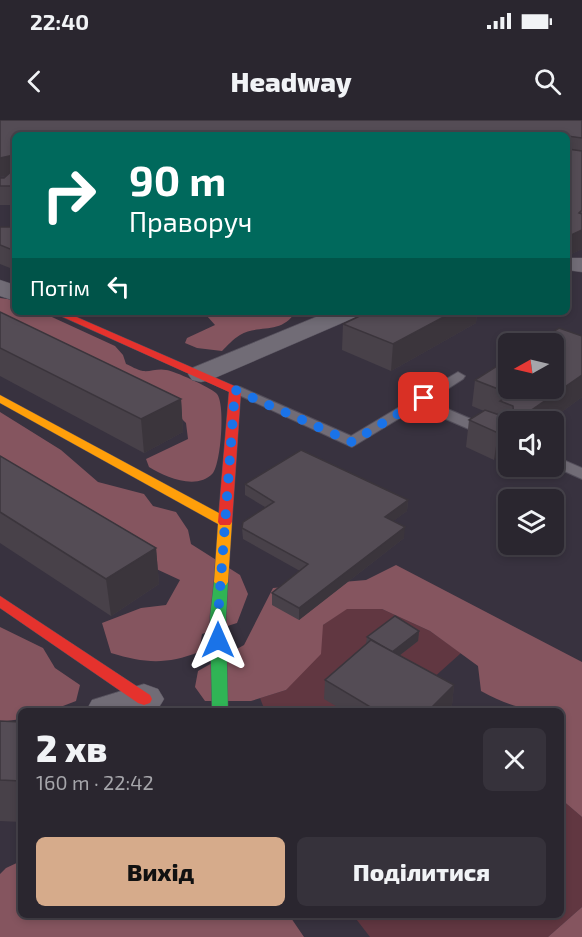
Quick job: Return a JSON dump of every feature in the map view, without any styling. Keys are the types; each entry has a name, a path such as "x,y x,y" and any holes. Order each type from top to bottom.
{"street":[{"path":"64,315 235,390 218,617 220,708"},
{"path":"201,374 341,315"},
{"path":"0,398 225,522"},
{"path":"0,601 144,699"},
{"path":"116,708 144,699"}],"lane":[{"path":"235,390 352,442 458,376"},
{"path":"417,401 498,437"},
{"path":"564,466 582,474"}],"shaded area":[{"path":"0,298 12,300 12,315 48,315 115,346 123,355 126,364 136,369 170,371 216,393 222,419 218,457 213,473 206,478 190,482 172,478 149,467 146,459 188,439 186,423 176,413 0,332"},
{"path":"204,315 293,315 283,324 240,335 222,351 197,348 185,343 187,338 215,325"},
{"path":"0,412 61,450 98,482 144,494 153,506 176,512 188,530 191,544 240,575 248,594 237,623 202,634 199,652 176,659 145,661 111,653 102,623 141,608 166,605 180,580 137,560 0,476"},
{"path":"396,565 582,662 582,817 564,802 564,708 519,707 481,691 478,666 430,631 382,609 347,609 323,625 321,654 286,690 251,701 205,701 195,687 198,671 244,645 273,588 366,580"},
{"path":"347,608 382,609 430,631 461,653 422,688 354,708 264,708 260,698 286,690 323,625"},
{"path":"0,627 43,648 55,668 80,685 76,701 58,708 18,708 18,719 0,722"},
{"path":"564,802 582,817 582,907 548,937 370,937 355,918 564,918"},
{"path":"18,862 18,918 291,918 304,937 0,937 0,874"},
{"path":"582,907 582,937 548,937"}],"building":[{"path":"0,120 582,120 582,138 570,136 570,132 12,132 12,155 0,158"},
{"path":"570,149 582,151 582,210 579,213 582,214 582,230 570,236"},
{"path":"12,171 12,186 0,186 0,178 4,178"},
{"path":"0,227 12,227 12,250 0,245"},
{"path":"0,312 181,399 141,419 0,348"},
{"path":"362,315 447,315 393,344 343,324"},
{"path":"559,328 582,336 582,375 564,387 564,333 551,333"},
{"path":"498,365 498,389 475,380"},
{"path":"503,399 547,399 530,411 513,411 513,406 500,401"},
{"path":"485,410 498,414 498,433 469,420"},
{"path":"301,450 408,500 385,517 405,527 299,608 272,593 308,564 242,528 243,522 274,502 245,484"},
{"path":"0,456 156,548 106,579 0,512"},
{"path":"395,616 419,631 392,652 367,637"},
{"path":"371,640 454,685 431,708 372,708 325,680"},
{"path":"0,721 18,722 18,781 0,780"}],"traffic: fast":[{"path":"220,708 218,617 221,582"}],"traffic: slow":[{"path":"0,398 225,522 221,582"}],"traffic: jam":[{"path":"64,315 235,390 225,522"},
{"path":"0,601 144,699"}],"route":[{"path":"218,640 235,390 352,442 424,398"}]}
